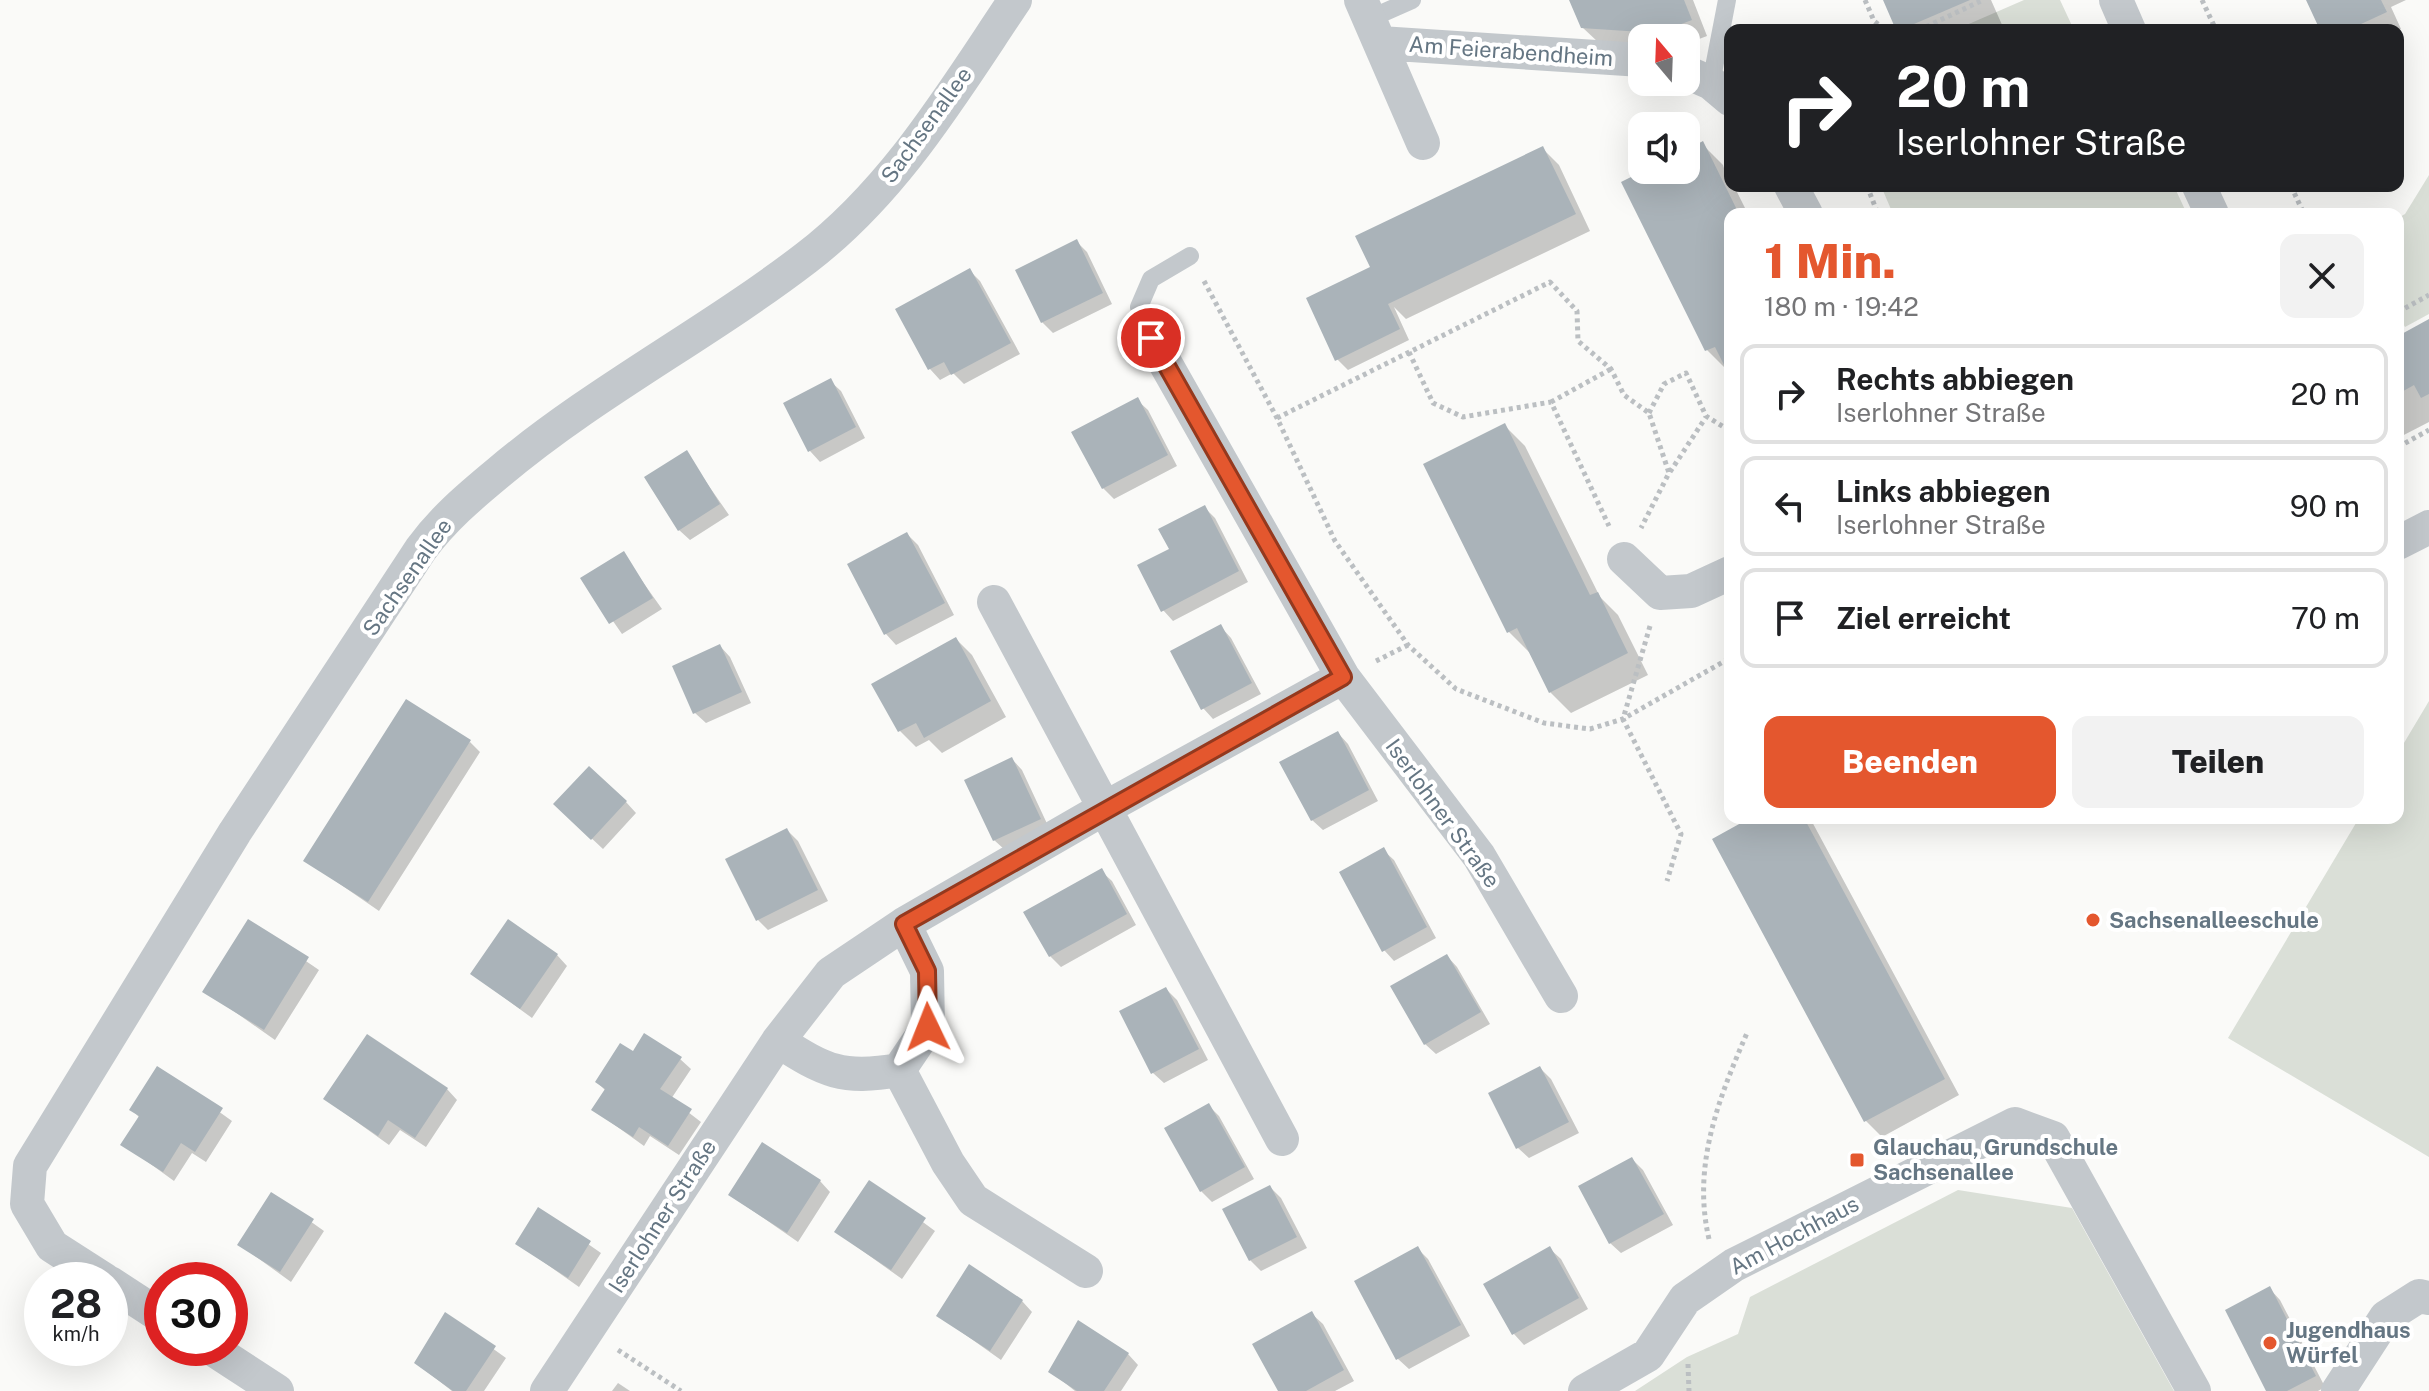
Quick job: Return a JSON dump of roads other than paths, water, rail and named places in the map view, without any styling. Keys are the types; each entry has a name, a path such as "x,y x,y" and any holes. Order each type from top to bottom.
{"street":[{"name":"Sachsenallee","path":"77,1262 52,1246 27,1204 30,1166 235,832 443,519 540,437 807,257 870,200 910,156 1015,0"},
{"path":"2116,0 2126,24"},
{"name":"Am Feierabendheim","path":"1370,21 1628,58"},
{"name":"Am Feierabendheim","path":"1370,21 1423,143"},
{"name":"Iserlohner Straße","path":"1151,338 1343,677 1479,856 1561,996"},
{"path":"2404,540 2429,527"},
{"path":"1624,559 1660,593 1691,591 1724,576"},
{"path":"994,602 1282,1139"},
{"name":"Iserlohner Straße","path":"547,1391 778,1041 831,973 904,924 1105,808 1343,677"},
{"path":"778,1041 816,1065 861,1076 899,1070 928,1027 927,971 904,924"},
{"path":"899,1070 948,1163 973,1200 1086,1271"},
{"name":"Am Hochhaus","path":"1585,1391 1648,1355 1685,1299 1734,1265 2015,1124 2053,1138 2194,1391"},
{"path":"2338,1391 2386,1317 2419,1296 2429,1298"},
{"path":"239,1366 277,1391"}],"lane":[{"path":"1370,21 1412,0"},
{"path":"1709,85 1727,0"},
{"path":"1151,338 1139,307 1151,279 1190,256"}],"place":[{"name":"Sachsenalleeschule","path":"2093,920"},
{"name":"Glauchau, Grundschule Sachsenallee","path":"1857,1160"},
{"name":"Jugendhaus Würfel","path":"2270,1343"}]}
